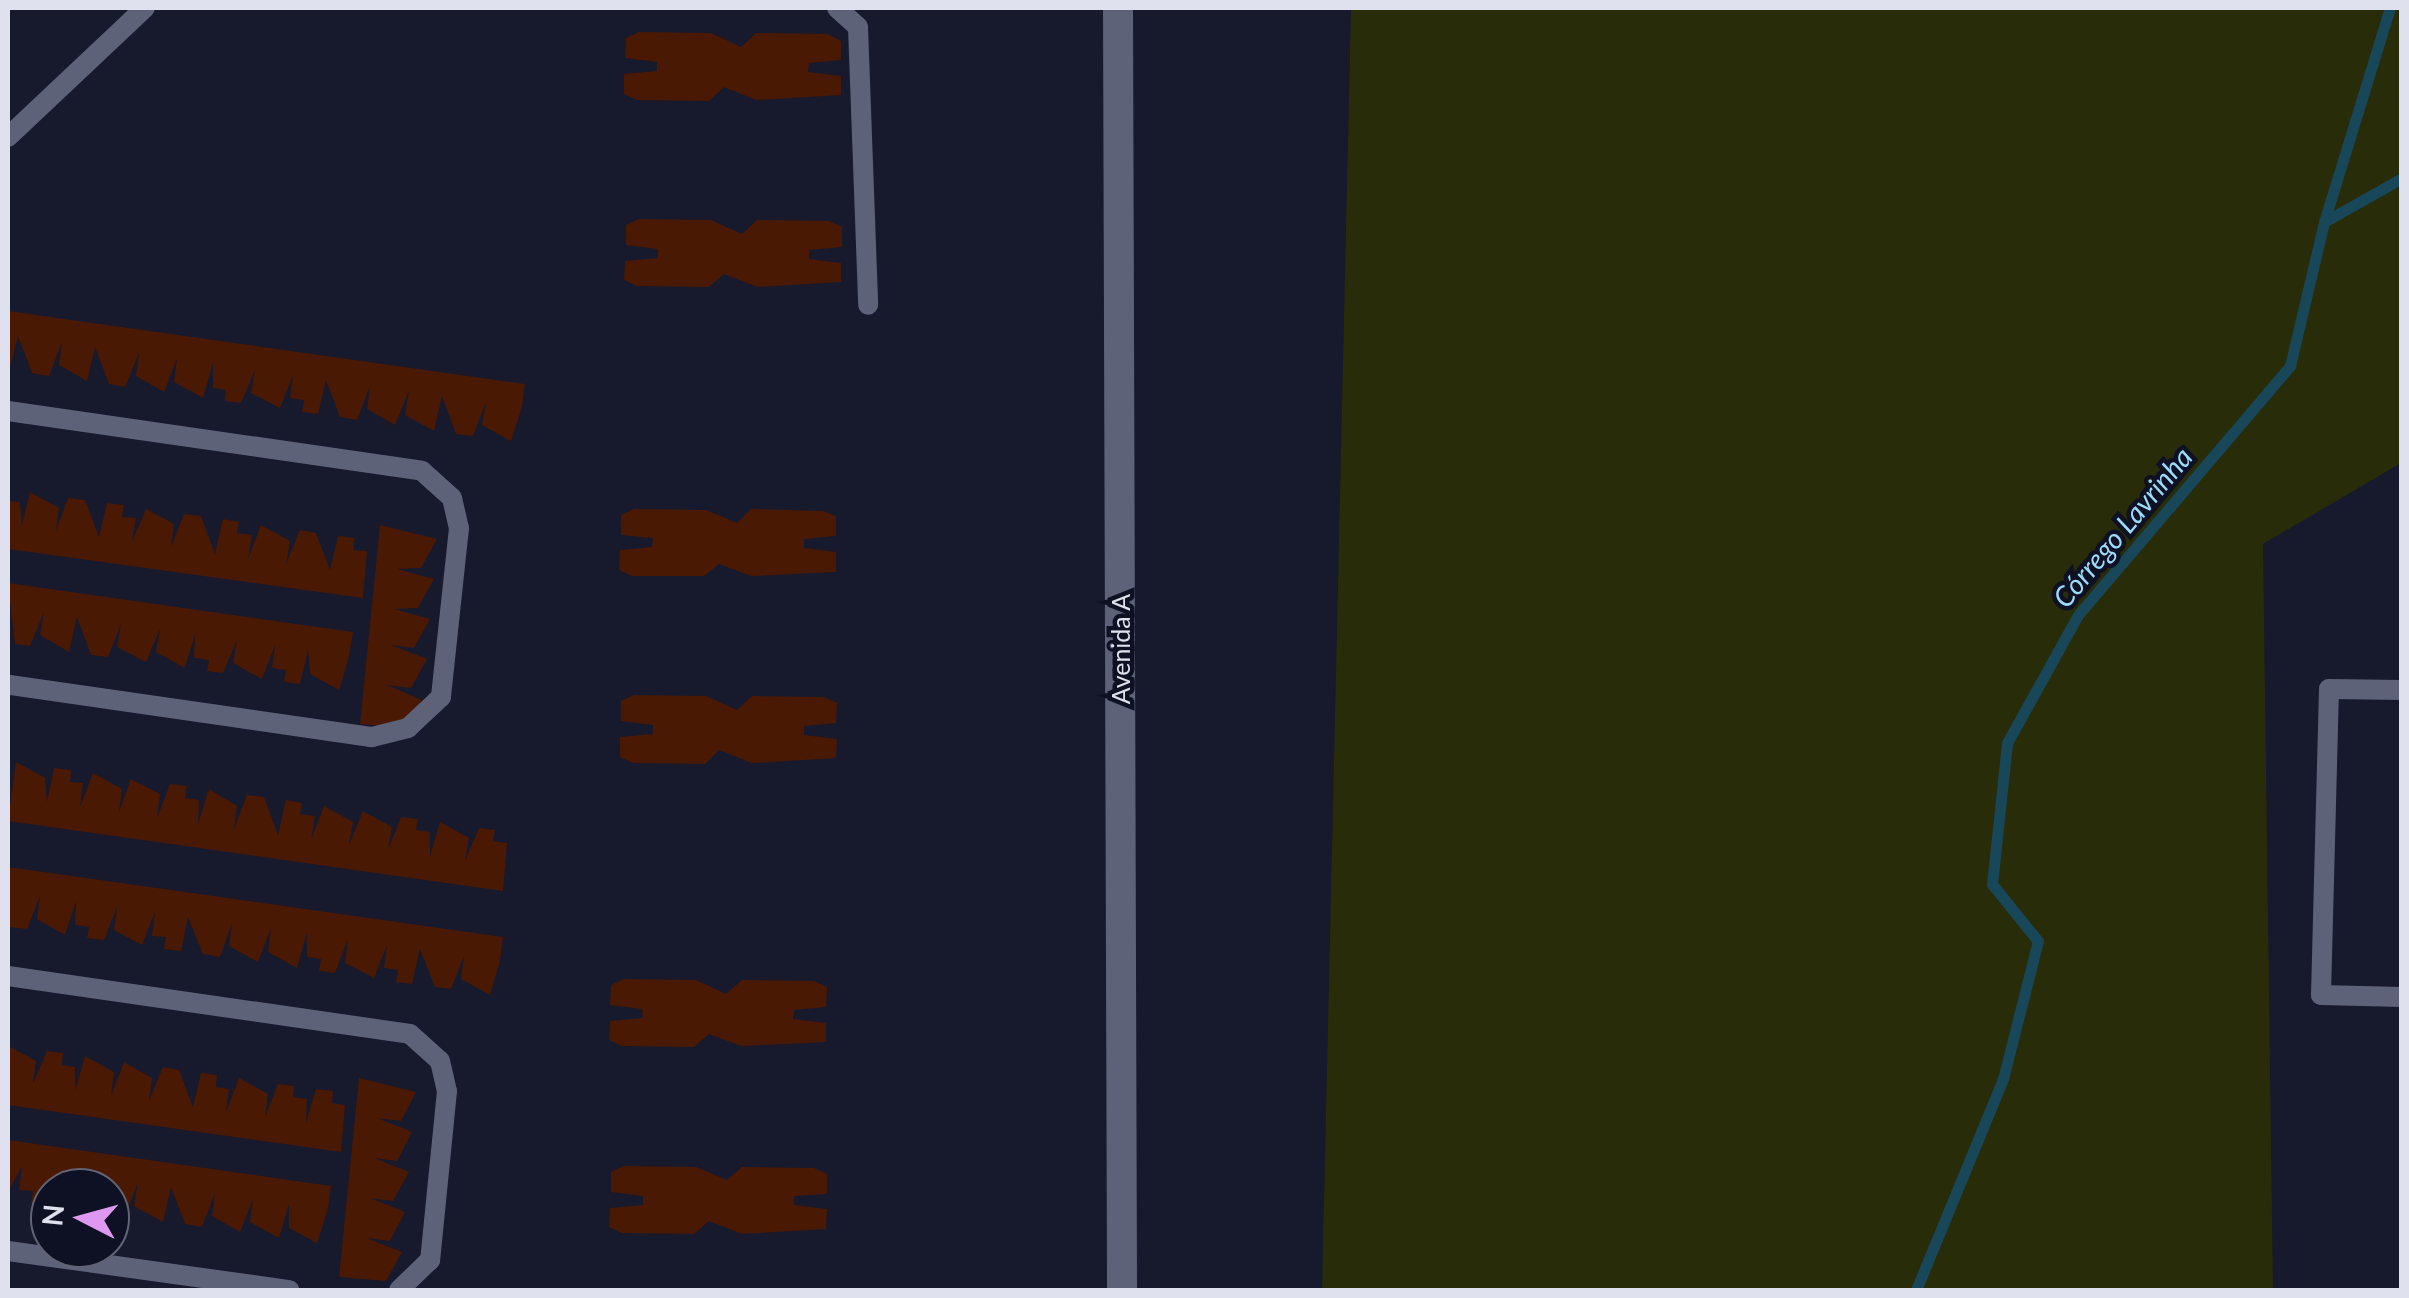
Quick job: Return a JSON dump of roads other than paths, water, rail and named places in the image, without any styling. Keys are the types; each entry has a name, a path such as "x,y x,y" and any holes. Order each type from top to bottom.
{"street":[{"name":"Avenida A","path":"1118,8 1122,1290"}],"lane":[{"path":"8,137 144,8"},
{"path":"837,8 858,27 868,305"},
{"path":"8,411 422,471 452,498 458,528 442,697 408,728 371,737 8,686"},
{"path":"2402,690 2329,690 2321,995 2402,997"},
{"path":"8,976 410,1034 440,1061 447,1091 430,1260 399,1290"},
{"path":"8,1250 288,1290"}],"waterway":[{"path":"2324,222 2390,8"},
{"name":"Córrego Lavrinha","path":"1916,1290 2003,1079 2038,941 1992,884 2007,743 2078,615 2290,366 2324,222 2402,178"}]}
